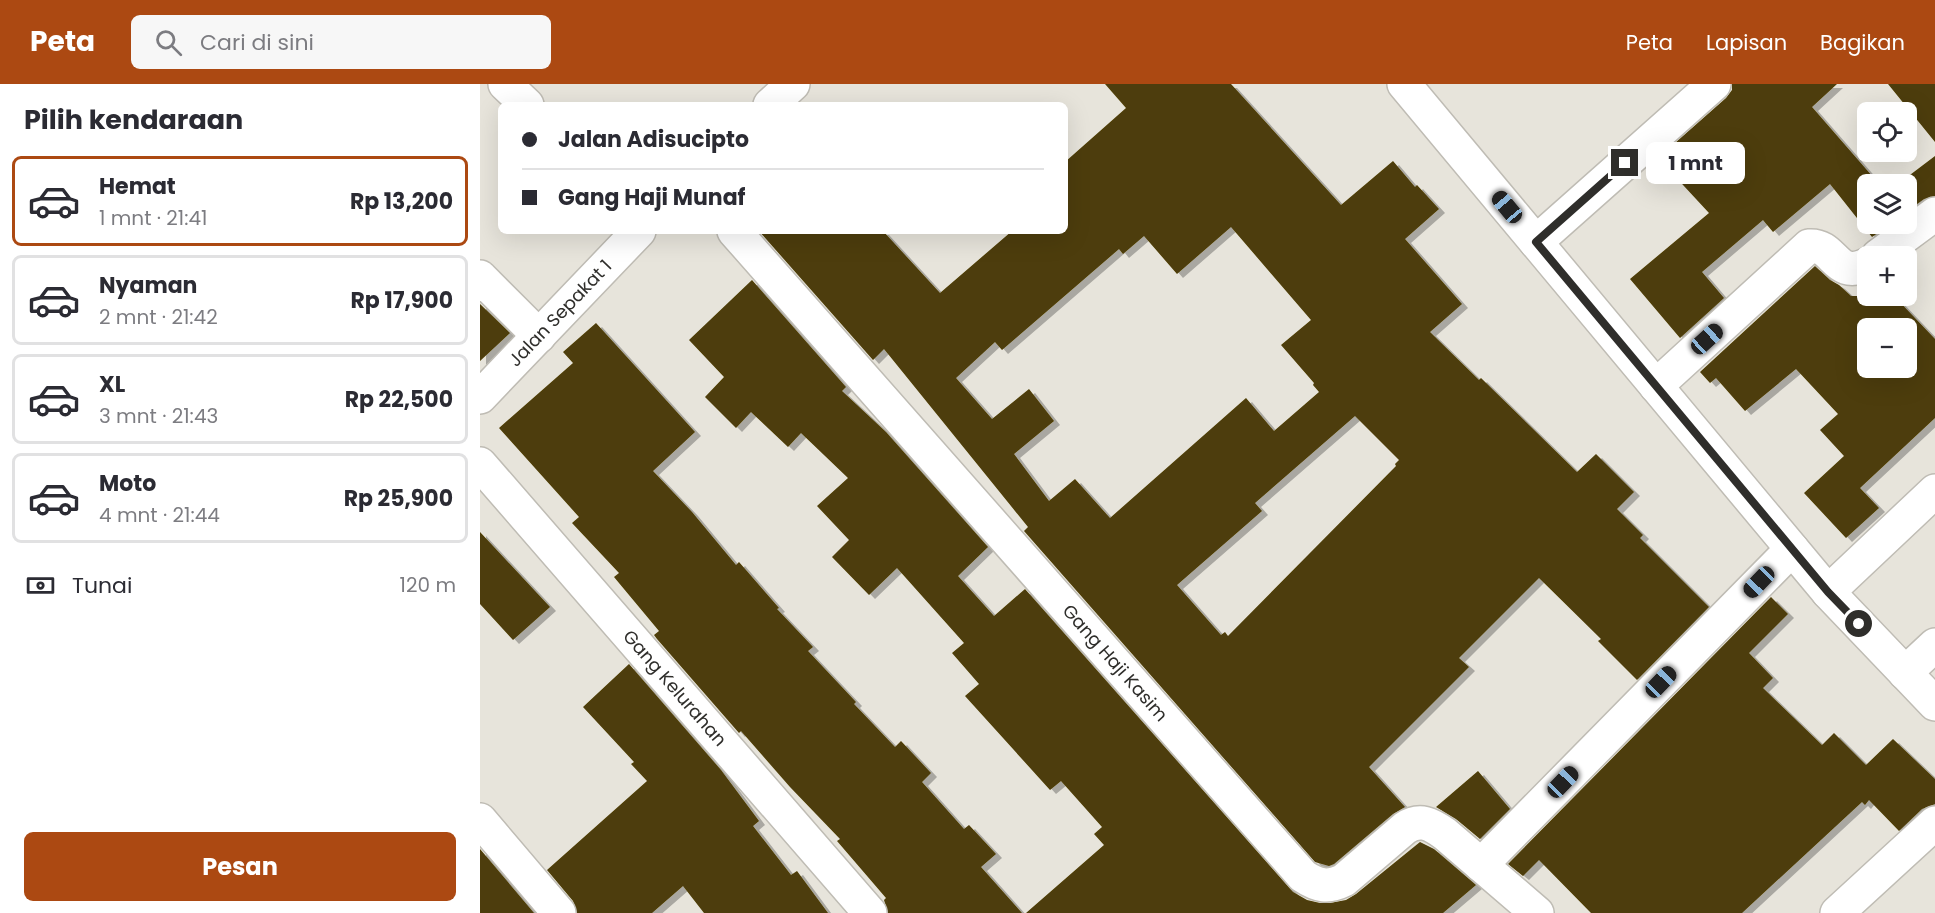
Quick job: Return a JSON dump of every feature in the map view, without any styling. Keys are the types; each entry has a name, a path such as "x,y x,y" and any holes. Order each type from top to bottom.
{"street":[{"path":"505,84 525,102"},
{"path":"1404,84 1828,592 1935,704"},
{"path":"1536,242 1714,84"},
{"path":"1892,246 1935,214"},
{"name":"Jalan Sepakat 1","path":"480,396 636,234"},
{"name":"Gang Haji Kasim","path":"737,234 1303,876 1314,884 1325,886 1344,880 1413,822 1422,822 1433,825 1537,913"},
{"path":"1656,386 1809,246 1819,247 1843,267 1857,269"},
{"path":"480,276 538,336"},
{"name":"Gang Kelurahan","path":"480,464 870,913"},
{"path":"1828,592 1935,491"},
{"path":"1481,865 1792,549"},
{"path":"1905,673 1935,645"},
{"path":"480,820 559,913"},
{"path":"1837,913 1935,823"}],"building":[{"path":"1105,84 1231,84 1341,205 1393,161 1415,187 1417,185 1439,209 1405,239 1462,304 1430,332 1479,380 1481,378 1577,472 1596,454 1634,492 1617,509 1643,535 1640,538 1709,607 1637,680 1598,641 1601,639 1539,578 1459,658 1469,667 1369,767 1405,807 1393,814 1334,864 1329,866 1315,862 1024,531 1028,527 884,349 873,360 762,234 886,234 940,293 1009,234 1068,234 1068,159 1126,108","holes":["1231,227 1311,320 1281,345 1319,392 1274,431 1246,398 1110,518 1075,479 1049,501 1014,454 1054,421 1029,389 992,419 956,378 995,342 1002,350 1119,249 1123,254 1144,236 1177,274","1355,416 1399,460 1396,466 1228,636 1225,632 1221,635 1177,585 1262,511 1255,503"]},
{"path":"1732,84 1837,84 1812,107 1857,159 1857,162 1860,162 1870,174 1857,174 1857,218 1830,184 1773,232 1763,220 1702,272 1724,298 1680,338 1630,279 1709,213 1658,158 1726,98 1732,90"},
{"path":"1888,84 1935,84 1935,142 1917,120 1917,102 1903,102"},
{"path":"1935,156 1935,196 1917,204 1917,174 1911,174"},
{"path":"1815,266 1851,296 1857,296 1857,306 1904,306 1915,318 1857,318 1857,378 1917,378 1917,320 1935,339 1935,418 1860,488 1879,508 1846,538 1804,493 1844,456 1820,430 1838,414 1796,369 1745,411 1716,378 1710,383 1700,372"},
{"path":"752,280 846,387 842,391 886,432 988,547 958,576 994,616 1025,589 1293,892 1307,900 1320,903 1346,900 1420,842 1434,849 1476,885 1443,913 1026,913 1104,845 1094,834 1102,827 1061,781 1050,790 965,696 979,684 952,653 964,643 897,568 869,595 832,557 849,540 817,506 848,478 801,433 788,447 751,412 736,428 705,397 724,377 689,340"},
{"path":"480,304 510,333 480,361"},
{"path":"596,323 695,432 653,471 692,512 736,565 739,562 779,608 777,609 813,647 808,651 856,702 854,704 895,747 901,741 931,773 922,782 964,829 969,825 996,854 981,867 1022,913 888,913 884,900 886,898 837,841 840,839 741,731 739,733 657,639 654,635 659,631 614,577 619,573 572,523 579,517 499,428 573,363 563,352"},
{"path":"480,532 550,607 513,640 480,604"},
{"path":"1771,597 1788,614 1749,653 1773,678 1763,688 1822,745 1834,733 1866,765 1893,739 1935,779 1935,804 1922,809 1899,831 1869,800 1865,805 1862,802 1742,913 1591,913 1539,860 1523,876 1508,864"},
{"path":"629,664 721,770 759,821 753,826 791,875 797,871 828,913 704,913 683,886 652,913 577,913 573,901 547,870 647,781 631,764 634,762 583,707"},
{"path":"1478,771 1510,809 1480,839 1456,819 1436,807"},
{"path":"480,849 534,913 480,913"}],"route":[{"path":"1625,163 1536,242 1828,592 1859,624"}]}
